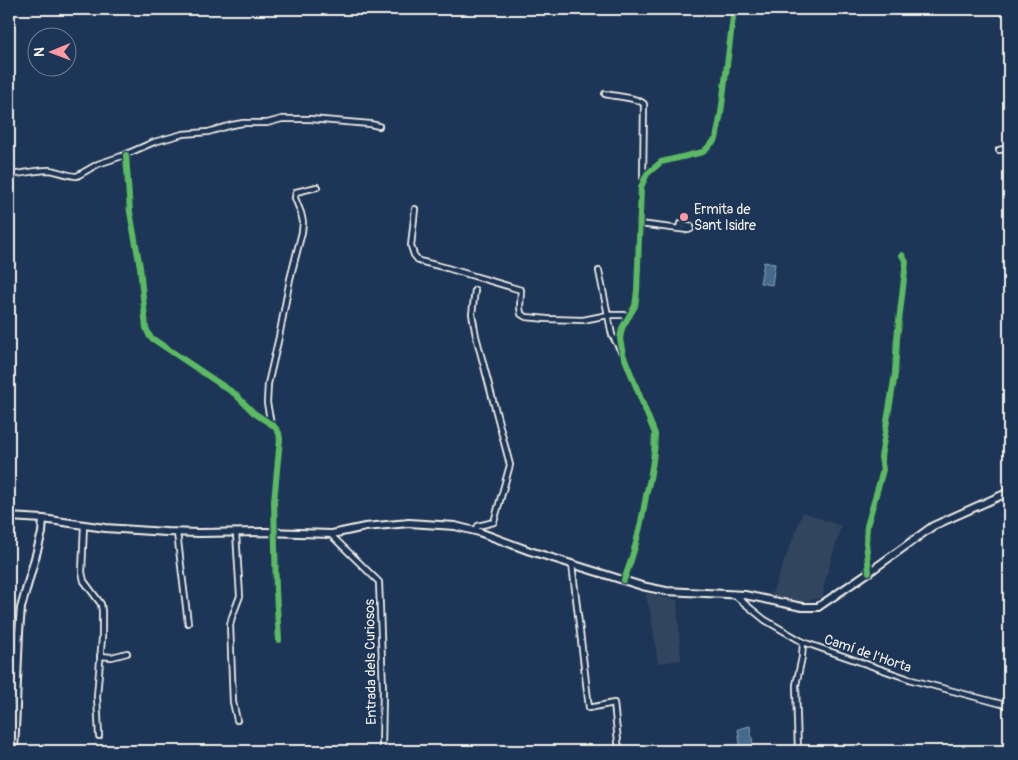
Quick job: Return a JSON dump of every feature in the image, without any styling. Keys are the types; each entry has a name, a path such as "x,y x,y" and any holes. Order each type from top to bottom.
{"main road":[{"path":"9,517 43,519 105,528 177,533 275,532 330,534 409,523 454,526 475,531 530,551 624,580 666,591 745,595 802,607 818,606 870,572 933,526 1009,492"},
{"path":"14,751 21,608 42,533 43,519"}],"street":[{"path":"623,354 620,339 622,328 635,306 637,291 641,187 647,174 661,162 703,152 716,139 734,9"},
{"path":"606,94 640,100 644,104 643,182"},
{"path":"9,175 40,170 58,171 77,176 98,164 126,155 154,142 183,134 208,132 232,125 267,123 282,119 310,119 379,126"},
{"path":"999,150 1009,148"},
{"path":"126,155 130,212 140,266 146,328 150,337 235,394 254,413 274,426 279,433 274,501 279,640"},
{"path":"271,424 267,403 268,384 280,338 290,279 302,232 303,222 295,198 296,192 317,187"},
{"path":"415,209 411,246 414,255 419,261 521,290 521,314 526,317 583,320 608,315 630,315"},
{"path":"639,224 680,229"},
{"path":"870,572 866,542 867,526 882,470 881,457 895,374 897,338 906,262 902,255"},
{"path":"599,271 612,335 623,354 655,434 650,481 633,557 624,580"},
{"path":"475,290 472,314 476,336 510,465 494,522 478,526 475,531"},
{"path":"84,525 82,572 84,581 101,604 102,611 102,638 97,696 99,736"},
{"path":"177,533 188,623"},
{"path":"236,533 240,596 230,625 233,702 236,720"},
{"name":"Entrada dels Curiosos","path":"330,534 379,582 383,689 382,751"},
{"path":"572,564 590,708 614,703 619,751"},
{"name":"Camí de l'Horta","path":"733,594 764,620 803,642 912,680 1009,706"},
{"path":"798,751 796,685 803,642"},
{"path":"100,656 112,657 127,653"}],"shaded area":[{"path":"764,262 775,264 772,285 760,283"},
{"path":"803,512 841,526 824,585 823,597 802,602 771,596"},
{"path":"645,593 677,600 681,660 658,663 651,615"},
{"path":"750,726 754,751 741,751 738,729"}],"cycle path":[{"path":"624,580 640,528 655,442 655,434 623,354 620,339 622,328 635,306 641,187 647,174 661,162 703,152 716,139 734,9"},
{"path":"126,155 130,212 140,267 146,328 150,337 235,394 254,413 274,426 279,433 274,501 279,640"},
{"path":"869,572 866,542 867,526 883,470 881,457 895,374 897,338 906,262 902,255"}],"place":[{"name":"Ermita de Sant Isidre","path":"684,217"}]}
